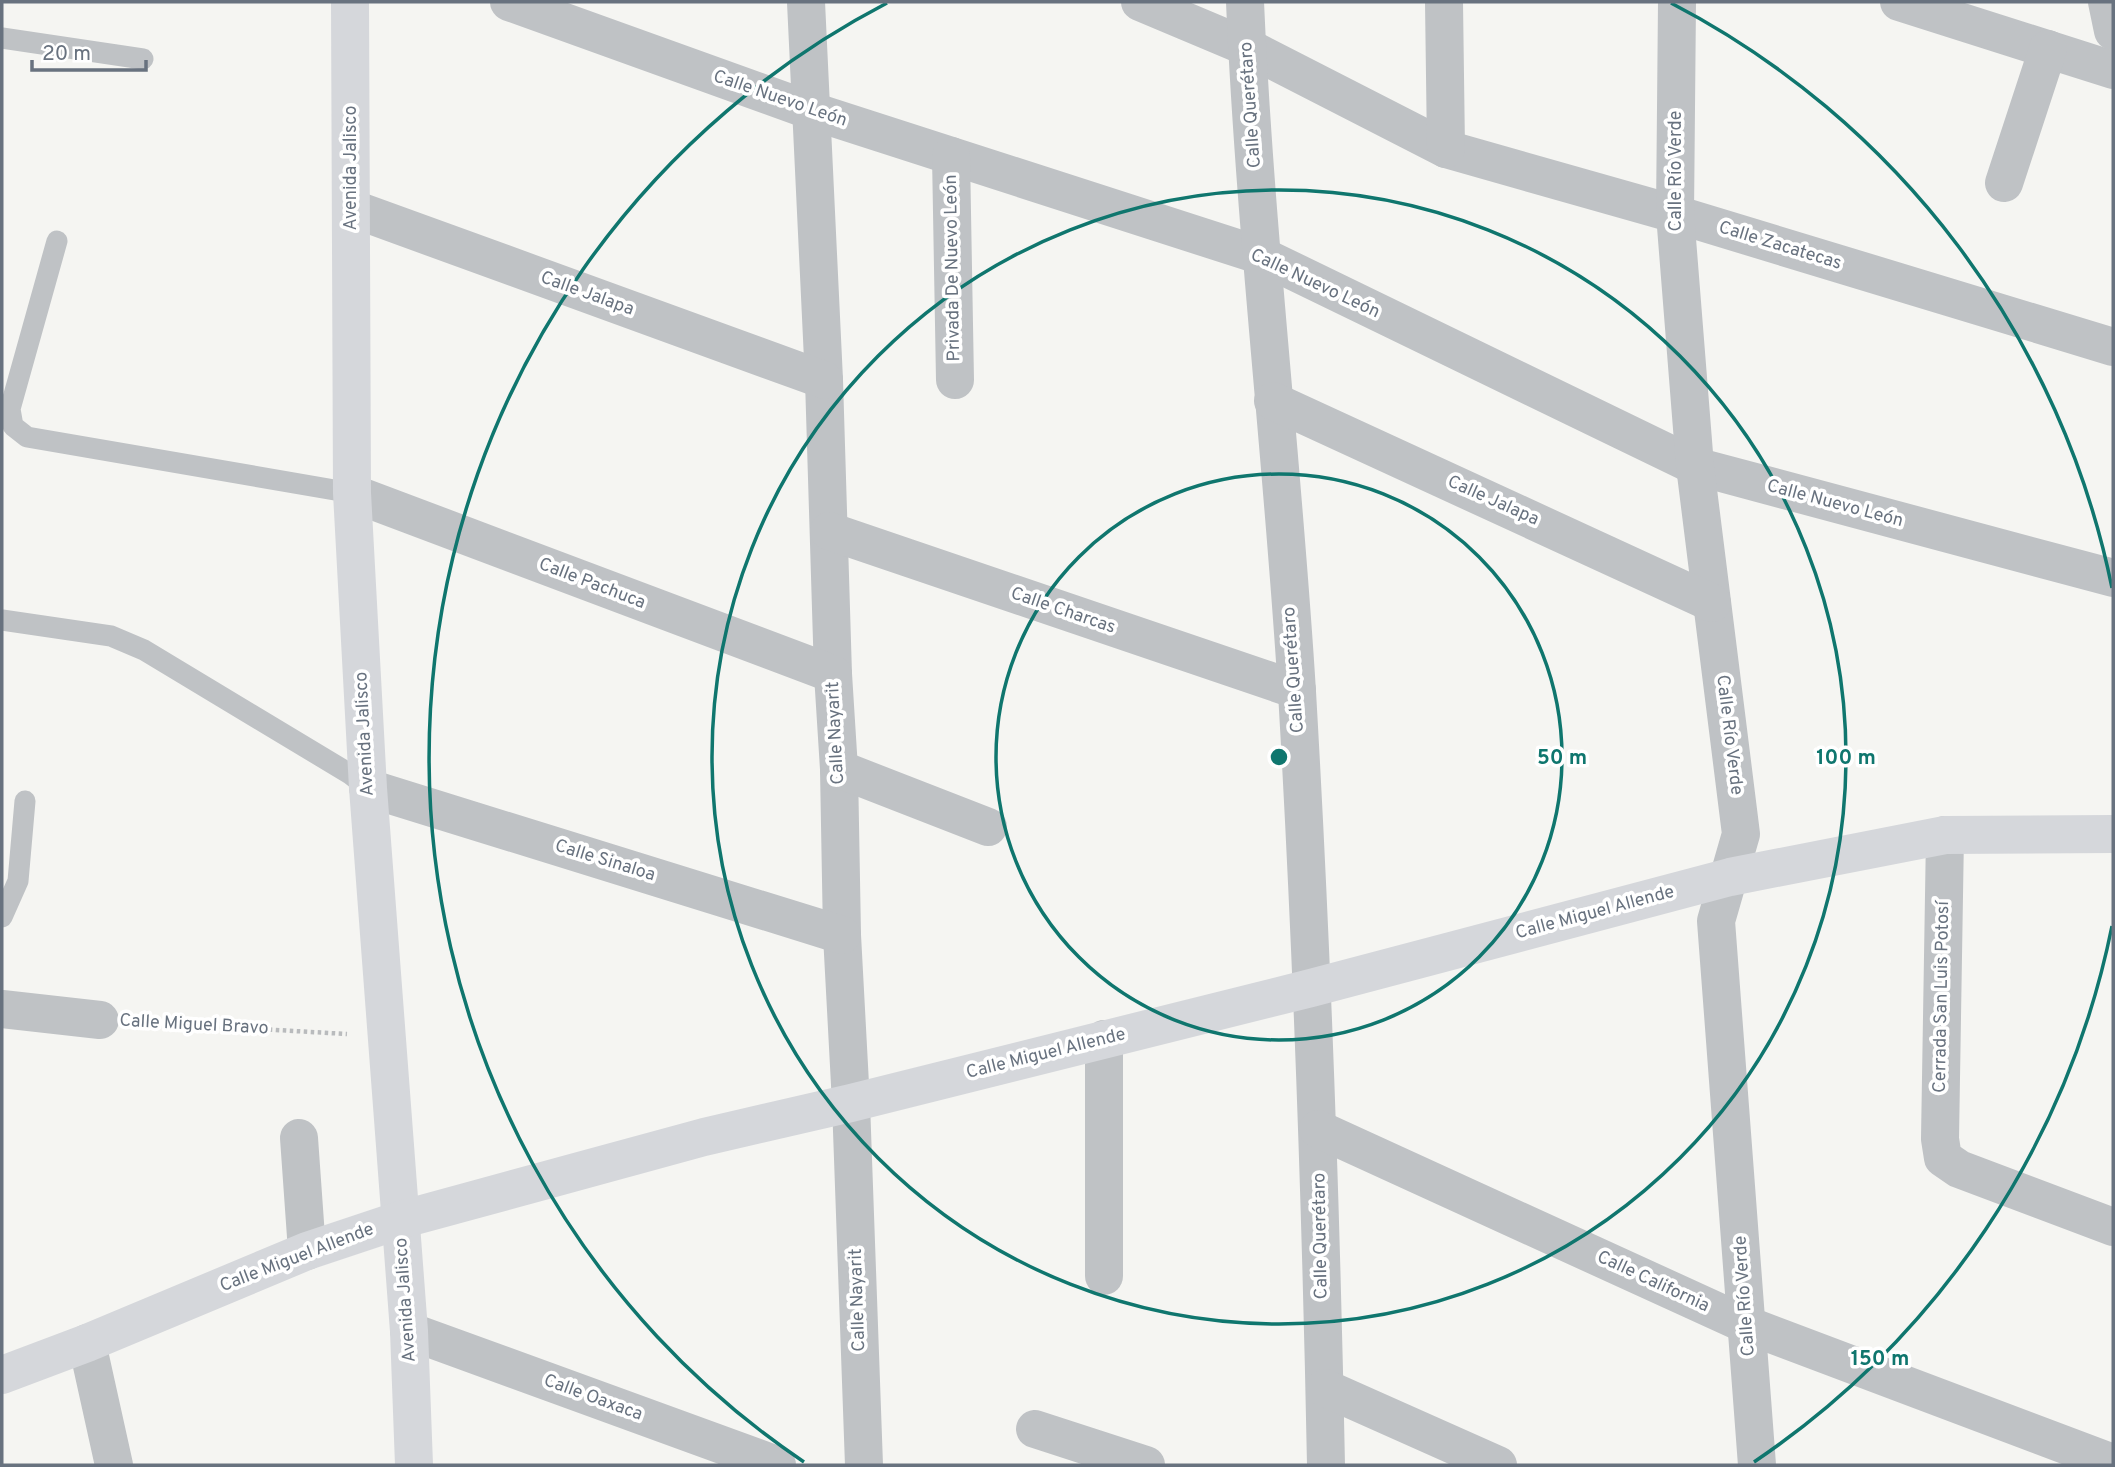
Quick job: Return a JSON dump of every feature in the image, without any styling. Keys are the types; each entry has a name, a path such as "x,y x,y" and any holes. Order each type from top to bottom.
{"street":[{"name":"Avenida Jalisco","path":"351,2 352,493 368,788 409,1331 414,1465"},
{"name":"Calle Nuevo León","path":"509,2 812,111 1262,256 1695,466 2113,578"},
{"name":"Calle Nayarit","path":"806,2 824,380 863,1465"},
{"name":"Calle Zacatecas","path":"1140,2 1247,47 1446,149 1675,214 2113,347"},
{"name":"Calle Querétaro","path":"1245,2 1262,256 1297,690 1318,1129 1326,1465"},
{"path":"1444,2 1446,149"},
{"name":"Calle Río Verde","path":"1677,2 1675,214 1695,466 1741,834 1716,921 1757,1465"},
{"path":"1899,2 2113,70"},
{"path":"2107,2 2113,31"},
{"path":"2004,183 2048,49"},
{"name":"Privada De Nuevo León","path":"951,156 955,380"},
{"name":"Calle Jalapa","path":"351,208 824,380"},
{"name":"Calle Jalapa","path":"1273,401 1712,603"},
{"name":"Calle Pachuca","path":"352,493 833,674"},
{"name":"Calle Charcas","path":"829,531 1297,690"},
{"path":"839,769 988,827"},
{"name":"Calle Sinaloa","path":"368,788 842,935"},
{"name":"Calle Miguel Allende","path":"2,1375 87,1343 307,1251 400,1220 704,1137 1311,988 1730,877 1945,835 2113,834"},
{"name":"Cerrada San Luis Potosí","path":"1945,835 1940,1139 1943,1158 1959,1169 2113,1227"},
{"name":"Calle Miguel Bravo","path":"2,1009 100,1020"},
{"path":"1104,1039 1104,1276"},
{"name":"Calle California","path":"1318,1129 1747,1325 2113,1462"},
{"path":"299,1138 307,1251"},
{"name":"Calle Oaxaca","path":"409,1331 777,1465"},
{"path":"87,1343 114,1465"},
{"path":"1325,1388 1498,1465"},
{"path":"1035,1429 1146,1465"}],"lane":[{"path":"2,38 143,59"},
{"path":"57,241 10,408 13,426 27,437 352,493"},
{"path":"2,620 111,636 144,650 350,774 368,788"},
{"path":"2,917 18,881 25,801"}],"path":[{"name":"Calle Miguel Bravo","path":"100,1020 387,1036"}]}
